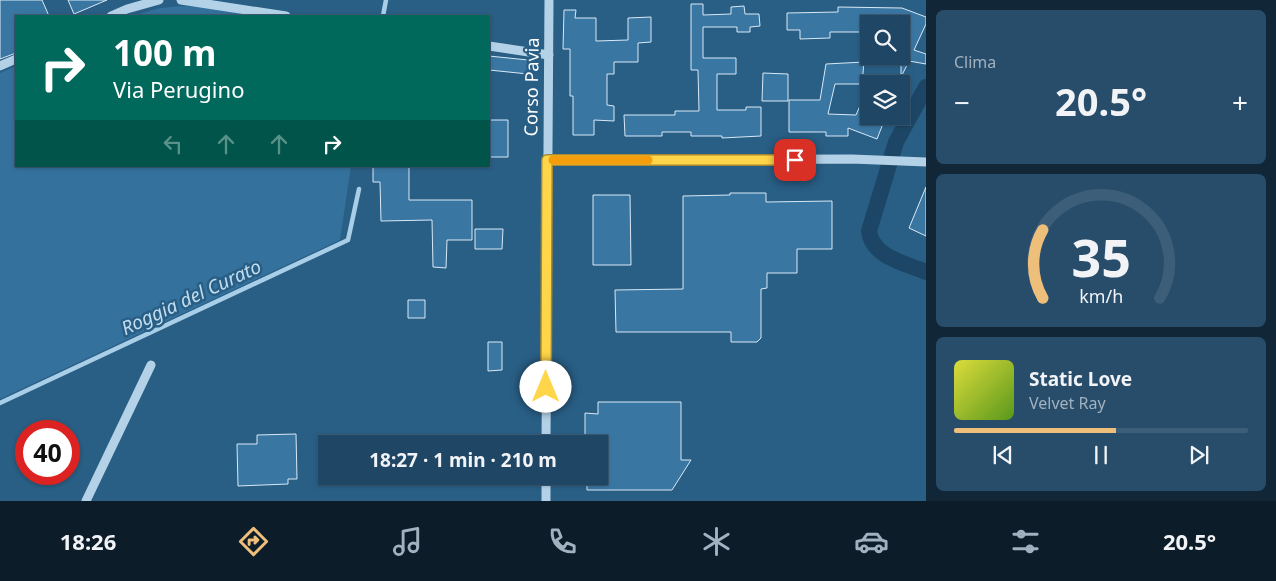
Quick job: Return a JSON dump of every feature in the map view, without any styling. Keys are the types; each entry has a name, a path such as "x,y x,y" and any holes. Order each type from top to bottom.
{"street":[{"path":"113,15 127,9 160,0"},
{"path":"181,0 279,15"},
{"name":"Corso Pavia","path":"546,435 549,0"},
{"path":"490,46 550,55"},
{"path":"0,66 15,59"},
{"path":"547,160 884,160 926,162"},
{"path":"86,501 151,365"},
{"path":"546,485 546,501"}],"shaded area":[{"path":"181,6 205,7 251,15 136,15 160,8"},
{"path":"15,66 15,167 351,167 340,240 0,399 0,73"}],"building":[{"path":"0,0 42,0 49,15 15,15 15,53 0,59"},
{"path":"68,0 107,0 74,14"},
{"path":"691,4 703,4 703,15 731,14 731,7 744,6 745,14 759,14 760,26 750,27 750,32 737,32 737,27 703,27 703,58 736,58 736,74 717,74 717,110 746,110 746,107 761,107 761,136 722,138 722,136 691,136 691,132 662,132 662,136 625,136 624,115 675,115 675,111 699,111 698,70 691,70"},
{"path":"838,7 902,8 926,17 926,24 914,50 926,54 926,64 910,61 910,15 860,15 860,32 830,32 830,38 800,39 800,30 787,30 787,13 838,12"},
{"path":"564,10 576,10 575,18 596,18 596,41 628,40 628,18 651,17 651,42 638,43 638,62 614,62 614,74 607,74 607,105 614,106 614,121 594,120 594,135 573,135 573,96 570,96 570,49 563,49"},
{"path":"490,56 528,60 528,74 490,70"},
{"path":"860,62 860,65 864,65 863,75 860,75 860,84 835,84 828,114 856,115 860,106 860,125 882,125 877,139 848,128 848,136 826,136 826,132 789,132 789,100 820,100 826,64"},
{"path":"901,65 907,65 902,75"},
{"path":"763,73 788,74 788,101 762,101"},
{"path":"490,120 508,120 508,157 490,157"},
{"path":"373,167 409,167 409,200 472,200 472,240 447,240 446,268 433,267 432,220 381,221 380,182 373,182"},
{"path":"926,187 926,236 909,228"},
{"path":"730,193 766,193 766,202 832,201 832,249 797,249 797,273 767,273 767,288 761,289 761,338 757,342 731,342 731,332 616,332 615,290 683,289 683,196 730,195"},
{"path":"593,195 630,195 631,265 593,265"},
{"path":"475,229 503,229 502,249 475,249"},
{"path":"408,300 425,300 425,318 408,318"},
{"path":"488,342 502,342 502,370 488,371"},
{"path":"598,402 681,402 681,460 691,460 672,490 587,490 587,485 608,485 608,435 585,435 585,413 598,414"},
{"path":"296,434 297,479 288,479 288,484 238,486 237,444 257,444 257,435"}],"waterway":[{"name":"Roggia del Curato","path":"383,15 386,0"},
{"path":"926,87 896,142 869,231 871,240 883,253 926,272"},
{"name":"Roggia del Curato","path":"0,403 348,240 359,189"}],"slow traffic":[{"path":"553,160 648,160"}],"route":[{"path":"546,387 547,160 795,160"}]}
